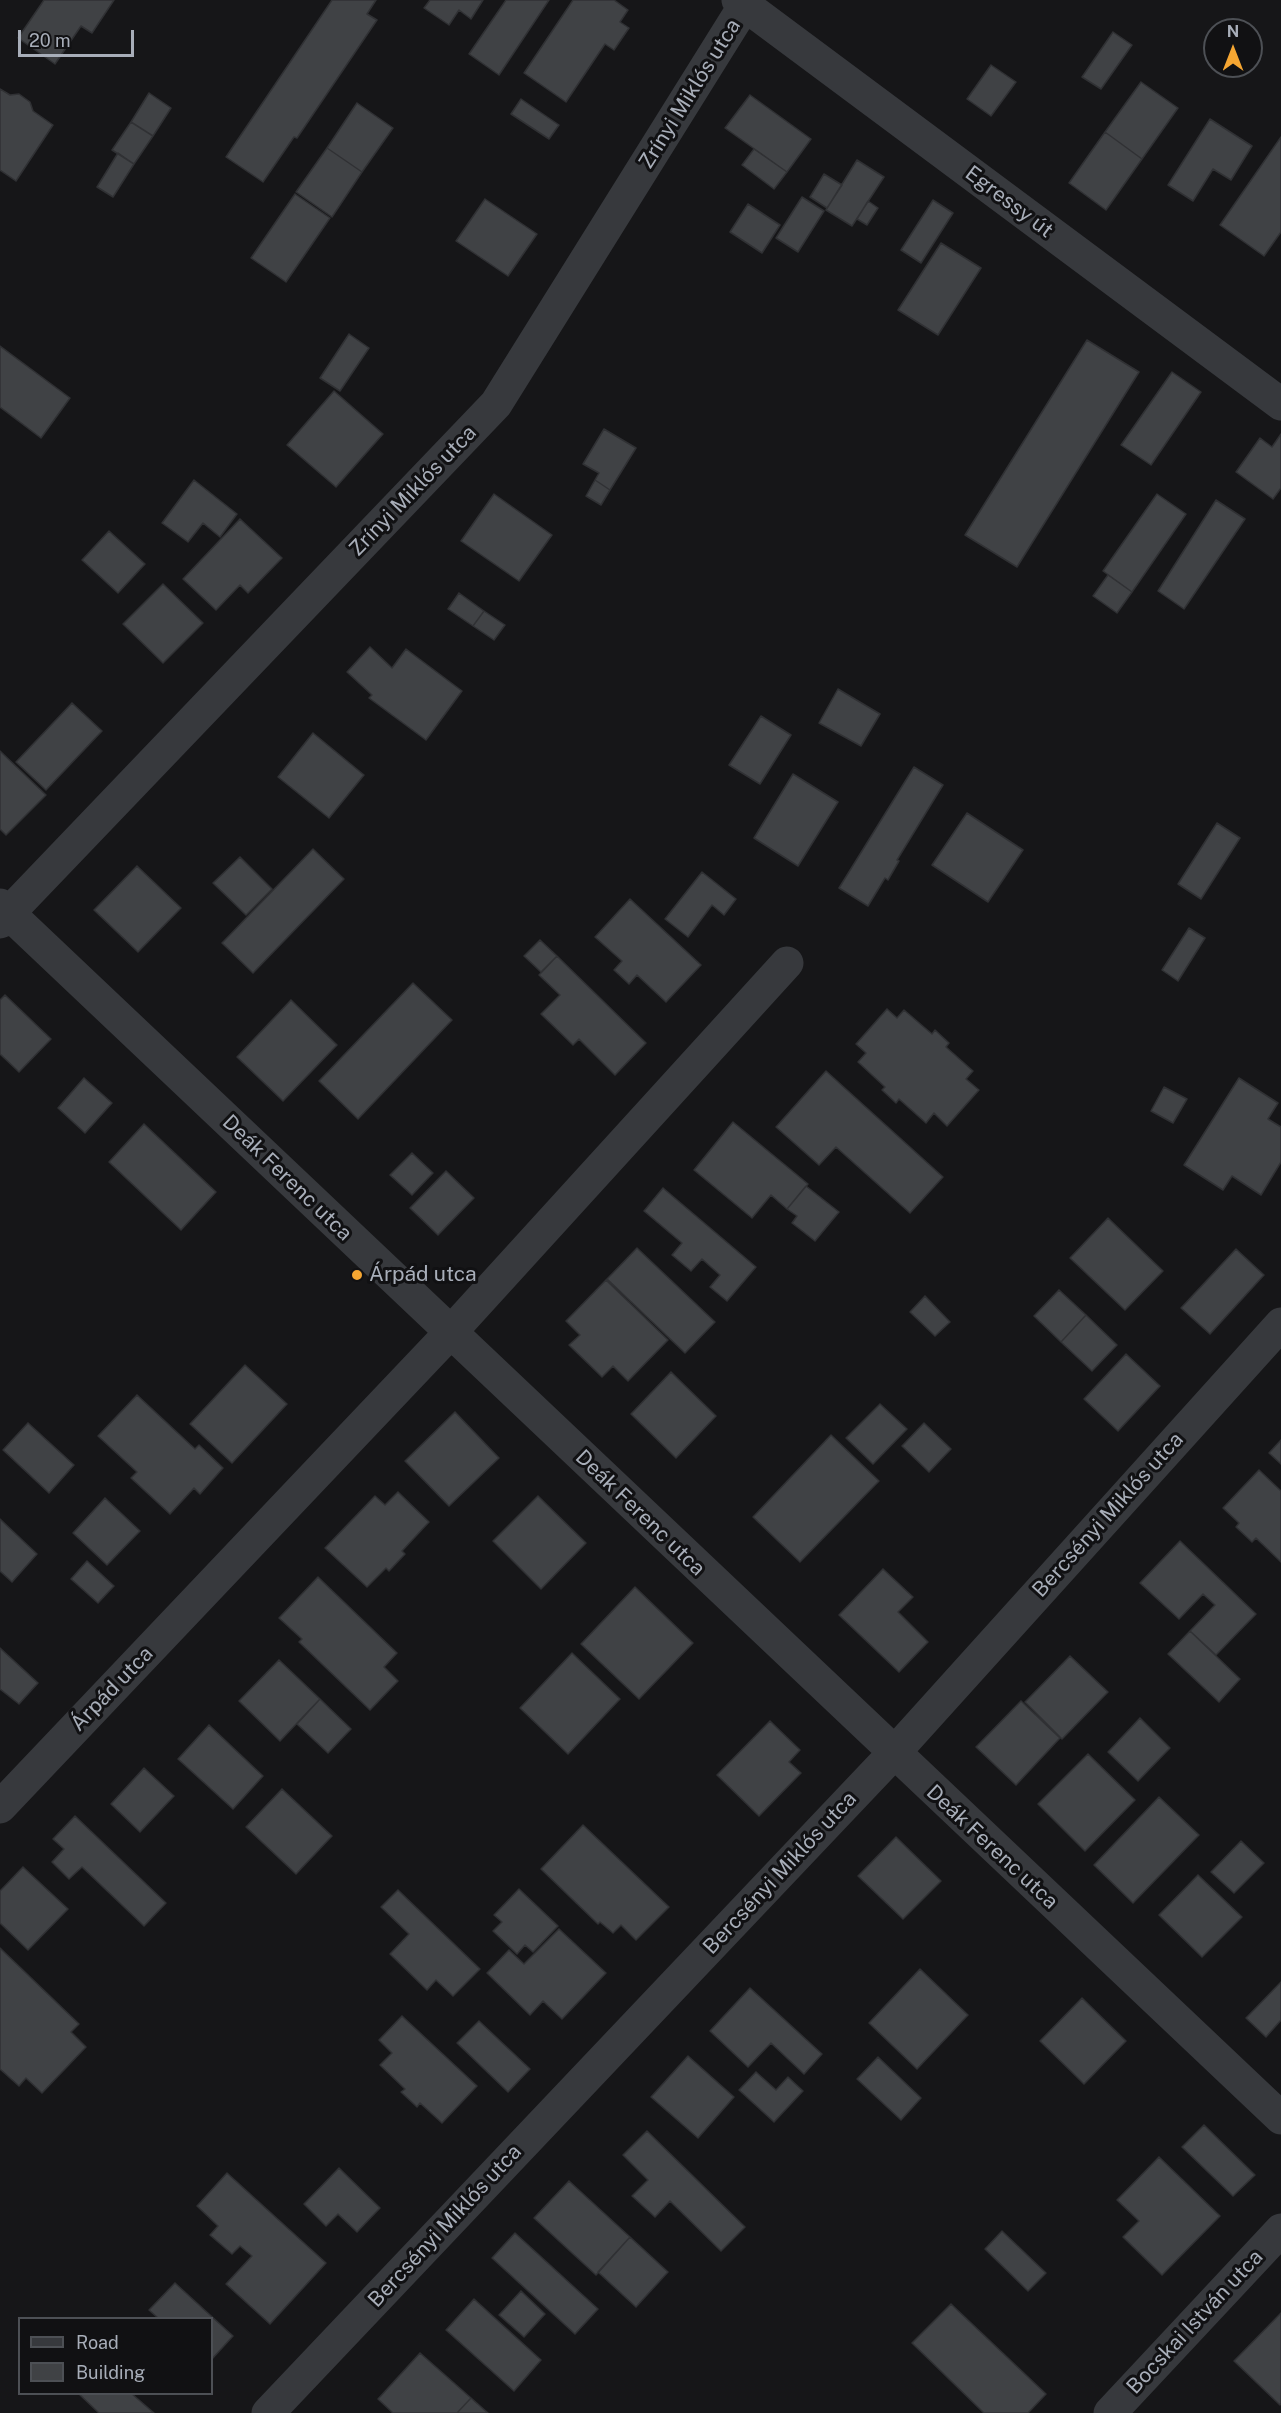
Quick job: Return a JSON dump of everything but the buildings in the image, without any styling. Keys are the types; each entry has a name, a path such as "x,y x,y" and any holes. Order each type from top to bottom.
{"street":[{"name":"Egressy út","path":"744,2 1281,404"},
{"name":"Zrínyi Miklós utca","path":"3,913 496,404 744,2"},
{"name":"Deák Ferenc utca","path":"3,913 1281,2118"},
{"name":"Árpád utca","path":"0,1807 450,1333 787,963"},
{"name":"Bercsényi Miklós utca","path":"268,2413 893,1754 1281,1324"},
{"name":"Bocskai István utca","path":"1110,2413 1281,2230"}],"place":[{"name":"Árpád utca","path":"357,1275"}]}
